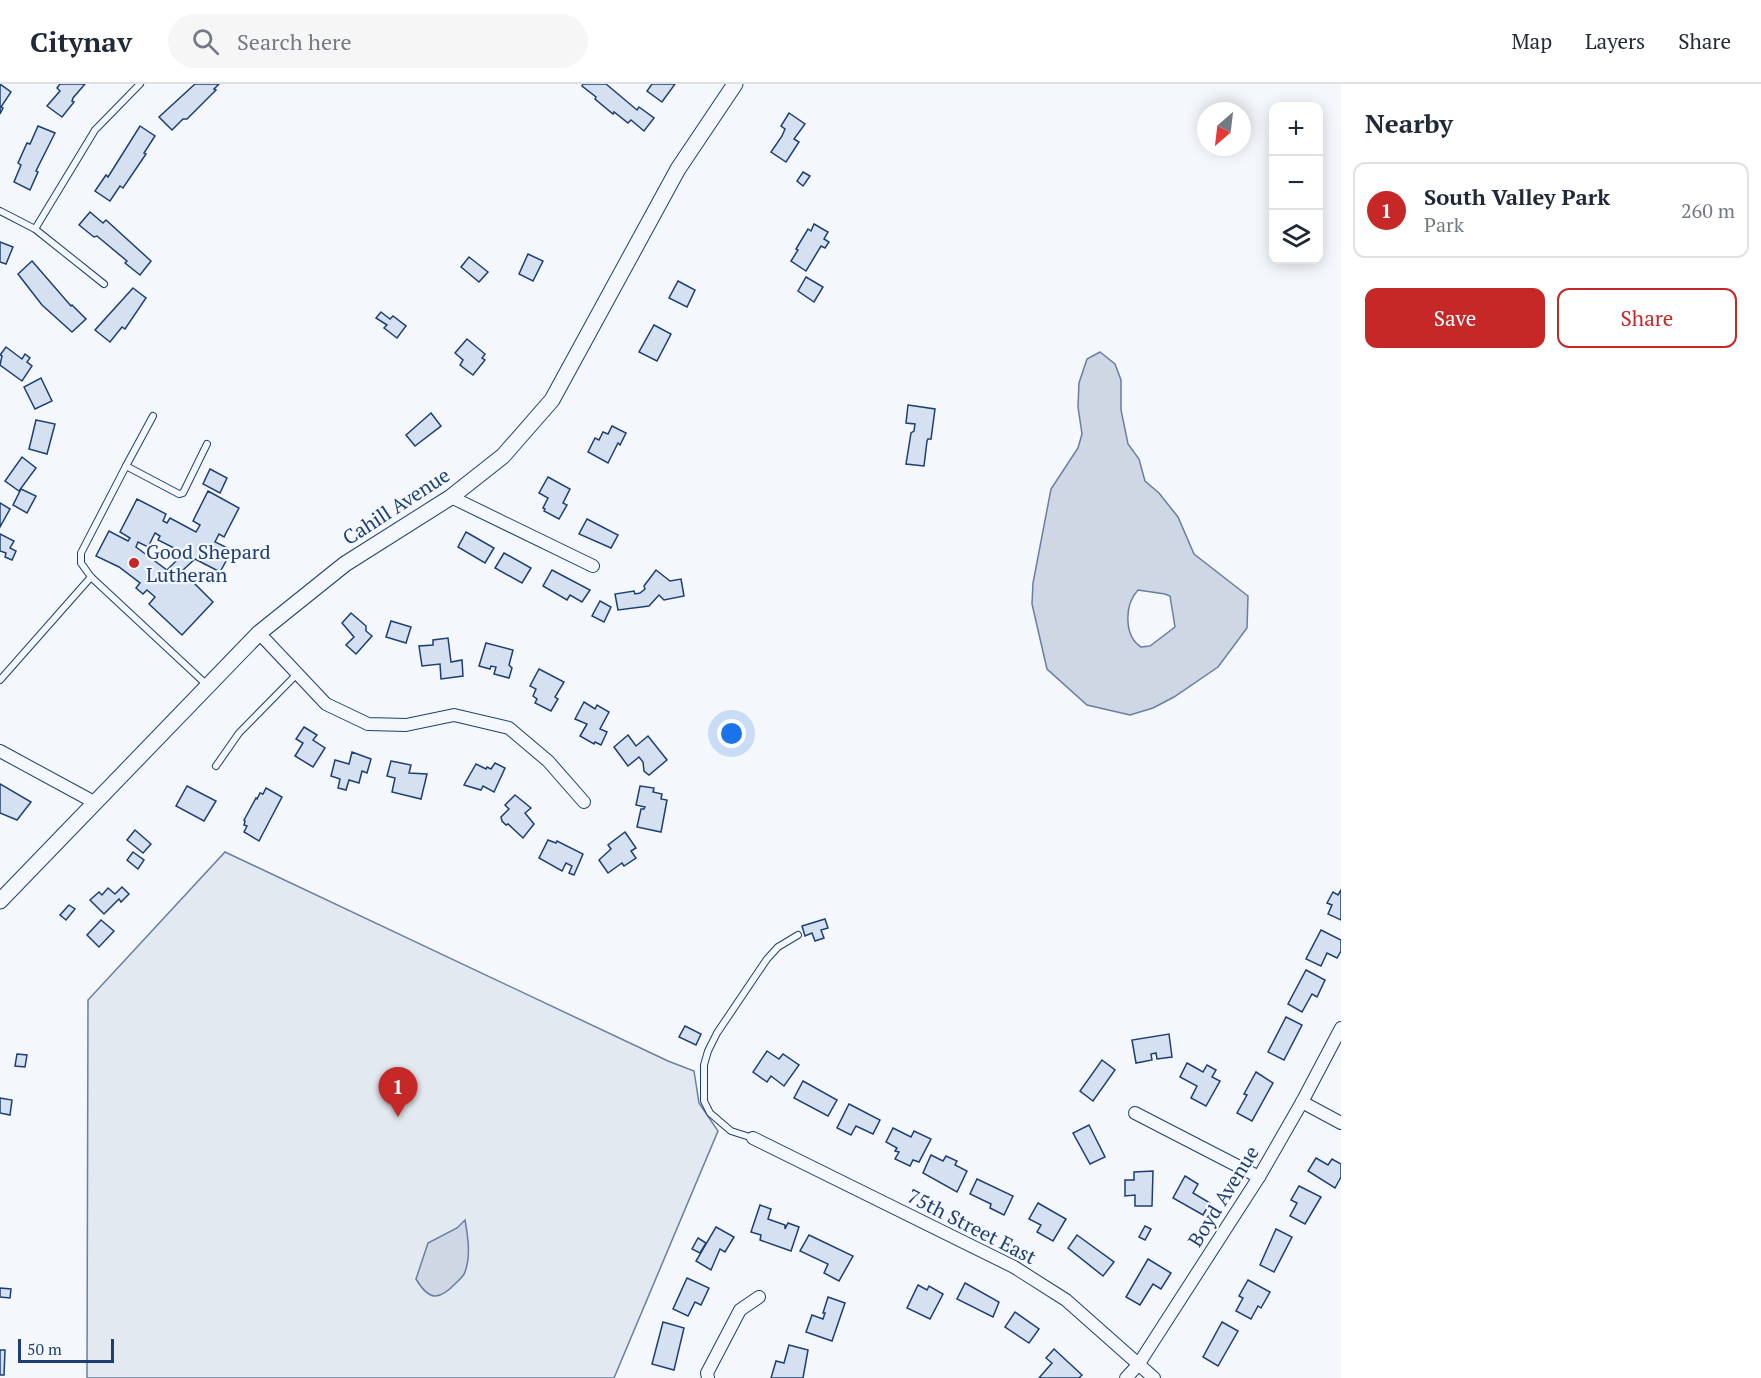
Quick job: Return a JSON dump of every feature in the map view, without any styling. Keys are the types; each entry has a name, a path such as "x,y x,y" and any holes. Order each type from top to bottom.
{"street":[{"name":"Cahill Avenue","path":"0,901 259,633 345,564 451,497 503,456 552,400 678,169 735,84"},
{"path":"451,497 593,566"},
{"path":"259,633 326,704 368,724 405,725 454,715 509,728 548,761 584,802"},
{"path":"0,751 94,802"},
{"name":"Boyd Avenue","path":"1126,1378 1138,1365 1259,1177 1341,1028"},
{"path":"1302,1102 1341,1124"},
{"path":"1135,1113 1259,1177"},
{"name":"75th Street East","path":"753,1138 1014,1267 1066,1300 1154,1378"},
{"path":"708,1378 707,1373 740,1310 759,1298"}],"lane":[{"path":"34,229 95,130 140,84"},
{"path":"0,211 34,229 104,284"},
{"path":"153,416 81,553 81,563 91,577 208,686"},
{"path":"126,466 179,494 183,493 207,444"},
{"path":"0,680 91,577"},
{"path":"216,766 239,734 298,674"},
{"path":"753,1138 731,1131 710,1113 704,1101 704,1065 717,1033 767,959 778,947 798,935"}],"shaded area":[{"path":"1100,352 1115,364 1121,380 1121,410 1128,444 1139,459 1145,481 1159,493 1178,517 1194,554 1248,596 1247,628 1218,667 1174,697 1153,708 1130,715 1087,705 1047,669 1032,604 1033,583 1051,489 1078,448 1082,434 1078,407 1079,383 1087,359","holes":["1138,590 1170,596 1175,627 1150,646 1141,647 1131,636 1129,628 1128,612 1133,596"]},
{"path":"225,852 668,1061 694,1071 699,1103 718,1131 614,1378 87,1378 88,1000"},
{"path":"465,1220 468,1253 464,1273 444,1293 430,1295 416,1279 428,1243 457,1228"}],"building":[{"path":"0,84 11,92 1,107 3,108 0,114"},
{"path":"60,84 85,84 73,98 74,102 62,117 47,106 60,91 57,88"},
{"path":"195,84 219,84 214,89 216,90 187,119 183,119 172,130 159,117"},
{"path":"583,84 606,84 637,110 639,107 654,118 644,131 631,120 628,123 614,112 613,114 582,86"},
{"path":"652,84 675,84 662,102 647,91"},
{"path":"789,113 805,124 794,139 799,142 786,162 771,152 782,136 785,129 781,126"},
{"path":"38,126 55,133 36,171 38,172 30,190 14,182 21,165 18,163"},
{"path":"140,126 155,136 123,188 120,186 110,201 95,191 106,175 108,177"},
{"path":"803,172 810,176 803,186 797,181"},
{"path":"90,212 103,223 106,220 151,261 140,275 97,236 94,237 79,225"},
{"path":"814,224 828,232 824,239 829,242 825,248 821,246 806,271 791,261 808,229 811,231"},
{"path":"0,242 13,247 6,264 0,262"},
{"path":"528,254 543,261 533,281 519,274"},
{"path":"469,257 488,272 479,282 461,267"},
{"path":"32,261 71,306 86,319 72,332 42,305 18,274"},
{"path":"806,277 823,287 814,302 798,291"},
{"path":"678,281 695,290 687,307 669,298"},
{"path":"133,288 146,298 125,329 122,327 110,342 95,330"},
{"path":"381,312 390,319 393,316 406,326 397,338 384,328 387,325 376,318"},
{"path":"654,325 671,334 657,361 639,352"},
{"path":"467,339 485,354 482,358 485,360 473,375 460,365 463,360 455,353"},
{"path":"6,347 22,359 25,354 30,358 27,362 32,366 22,381 0,365 2,356 0,355"},
{"path":"41,378 52,401 35,409 24,387"},
{"path":"908,405 935,409 924,466 906,464 911,433 914,431 915,424 906,423"},
{"path":"431,413 441,426 415,446 406,435"},
{"path":"36,420 55,424 47,454 29,449"},
{"path":"612,426 626,433 608,463 588,452 595,438 599,440 603,432 608,434"},
{"path":"22,457 36,468 19,491 5,481"},
{"path":"210,469 227,478 220,493 203,484"},
{"path":"548,477 570,489 563,503 567,505 559,519 544,511 543,508 548,498 539,493"},
{"path":"21,489 36,496 27,513 13,505"},
{"name":"Good Shepard Lutheran","path":"208,491 239,508 224,537 219,534 215,542 232,550 220,572 195,559 182,571 213,602 182,635 149,604 155,597 147,590 143,594 136,588 140,583 119,567 96,556 109,531 128,541 130,538 120,532 137,499 166,514 163,521 167,523 170,518 196,532 200,525 193,521","holes":["155,533 160,536 158,540 184,553 167,570 136,547 138,542 148,547"]},
{"path":"0,503 10,509 0,527"},
{"path":"587,519 618,535 611,548 579,534"},
{"path":"466,532 494,548 485,563 458,547"},
{"path":"0,534 14,541 10,548 16,551 12,560 5,557 6,553 0,551"},
{"path":"504,553 531,568 522,583 495,568"},
{"path":"552,570 590,590 582,602 570,595 567,600 543,586"},
{"path":"656,570 670,581 681,579 684,596 664,600 659,595 649,606 618,610 615,594 634,591 635,594 640,593 645,589 644,586"},
{"path":"600,601 611,607 604,622 592,616"},
{"path":"351,613 366,626 366,631 372,636 356,654 346,645 354,637 342,623"},
{"path":"391,621 411,627 406,643 386,637"},
{"path":"448,638 451,662 462,660 463,676 441,679 440,664 422,666 419,646 433,645 433,640"},
{"path":"486,643 513,650 509,665 512,668 509,678 494,674 496,667 491,666 490,669 479,666"},
{"path":"539,669 564,682 555,697 558,699 551,711 535,703 537,699 533,696 536,689 530,686"},
{"path":"584,702 595,709 597,705 609,712 600,729 607,732 601,745 595,742 594,744 580,736 587,724 575,719"},
{"path":"304,727 317,735 313,740 325,748 313,767 295,756 303,743 296,739"},
{"path":"628,735 636,746 648,736 667,760 649,775 644,771 643,762 639,757 628,766 614,747"},
{"path":"352,752 371,759 367,773 362,771 359,783 349,780 346,790 338,788 340,779 331,776 335,760 349,764"},
{"path":"391,761 411,765 409,773 427,774 421,799 392,792 395,778 387,776"},
{"path":"495,763 505,768 494,792 483,786 481,790 464,785 476,764 491,769"},
{"path":"0,784 31,802 17,820 0,813"},
{"path":"187,786 216,801 204,821 176,806"},
{"path":"640,786 654,788 653,792 662,794 661,799 667,800 661,832 637,827 641,809 645,807 636,805"},
{"path":"266,788 282,797 259,841 244,832 247,826 244,825 244,820 256,798 260,793 263,794"},
{"path":"515,795 531,808 525,813 534,824 523,838 508,824 506,825 501,817 509,809 505,805"},
{"path":"135,830 151,844 143,853 127,840"},
{"path":"625,832 636,848 631,851 636,858 624,866 622,863 608,873 599,860 611,849 608,845"},
{"path":"548,840 556,843 557,841 583,854 574,875 569,873 572,866 566,863 562,871 539,858"},
{"path":"133,852 144,860 138,869 127,860"},
{"path":"122,887 129,894 121,902 119,899 104,914 90,900 99,892 102,895 108,888 115,894"},
{"path":"1341,890 1341,920 1328,914 1332,905 1327,903 1333,892 1338,895"},
{"path":"69,905 75,909 66,920 60,915"},
{"path":"825,919 828,928 821,930 824,938 815,941 812,933 805,936 802,926"},
{"path":"101,920 114,931 99,947 87,935"},
{"path":"1321,930 1341,940 1341,951 1337,958 1327,953 1321,966 1306,959"},
{"path":"1306,970 1325,980 1317,997 1312,994 1302,1012 1288,1004"},
{"path":"1286,1017 1302,1025 1284,1060 1268,1052"},
{"path":"685,1026 701,1034 696,1045 679,1037"},
{"path":"1169,1034 1172,1057 1157,1059 1156,1053 1151,1054 1152,1060 1136,1063 1132,1040"},
{"path":"767,1051 779,1059 783,1054 799,1065 784,1086 771,1076 767,1082 753,1072"},
{"path":"17,1054 27,1055 25,1067 15,1066"},
{"path":"1102,1060 1115,1070 1093,1101 1080,1091"},
{"path":"1187,1063 1203,1072 1207,1065 1216,1070 1212,1077 1220,1081 1206,1106 1191,1098 1197,1086 1180,1077"},
{"path":"1256,1072 1273,1083 1252,1121 1237,1113"},
{"path":"803,1081 837,1100 828,1116 794,1098"},
{"path":"0,1098 12,1100 10,1115 0,1113"},
{"path":"849,1104 880,1120 873,1134 856,1126 851,1135 837,1128"},
{"path":"1089,1125 1105,1157 1090,1164 1073,1133"},
{"path":"893,1128 911,1137 914,1131 931,1139 919,1162 913,1160 910,1166 895,1159 899,1152 895,1151 897,1148 886,1142"},
{"path":"931,1155 943,1161 946,1156 957,1161 955,1165 967,1171 957,1192 923,1173"},
{"path":"1316,1158 1328,1165 1332,1159 1341,1164 1341,1177 1335,1188 1308,1171"},
{"path":"1153,1171 1152,1206 1135,1206 1135,1195 1125,1196 1125,1180 1134,1180 1134,1172"},
{"path":"1185,1176 1198,1184 1193,1193 1210,1203 1203,1215 1173,1198"},
{"path":"977,1179 1013,1196 1004,1215 990,1208 991,1204 970,1194"},
{"path":"1299,1186 1321,1197 1305,1224 1290,1216 1297,1203 1291,1200"},
{"path":"1038,1203 1066,1219 1053,1241 1037,1232 1041,1225 1029,1219"},
{"path":"760,1205 771,1209 768,1219 785,1225 785,1229 788,1223 799,1227 791,1251 760,1240 761,1235 751,1232"},
{"path":"1145,1226 1151,1229 1145,1240 1139,1237"},
{"path":"716,1227 734,1237 725,1252 720,1249 711,1270 696,1261"},
{"path":"1276,1229 1292,1237 1274,1272 1260,1265"},
{"path":"809,1235 853,1256 839,1281 824,1273 828,1264 800,1251"},
{"path":"1077,1235 1114,1262 1103,1276 1068,1248"},
{"path":"698,1238 706,1243 700,1253 692,1249"},
{"path":"1148,1259 1171,1273 1161,1289 1153,1284 1140,1305 1126,1297"},
{"path":"687,1278 709,1288 701,1305 695,1302 688,1316 673,1309"},
{"path":"1248,1280 1270,1292 1261,1308 1258,1306 1251,1319 1236,1311 1243,1298 1239,1296"},
{"path":"965,1283 999,1302 993,1317 957,1299"},
{"path":"918,1285 927,1290 929,1286 943,1294 930,1319 907,1308"},
{"path":"0,1288 11,1289 10,1298 0,1297"},
{"path":"828,1297 845,1303 832,1341 806,1332 812,1315 823,1319"},
{"path":"1015,1312 1039,1329 1029,1343 1005,1327"},
{"path":"663,1322 684,1328 674,1370 652,1364"},
{"path":"1222,1322 1238,1331 1218,1366 1203,1357"},
{"path":"789,1345 808,1350 803,1378 771,1378 776,1361 784,1363"},
{"path":"1054,1349 1082,1375 1079,1378 1039,1378 1052,1363 1046,1358"},
{"path":"0,1350 5,1350 4,1375 0,1375"}],"place":[{"name":"Good Shepard Lutheran","path":"134,563"},
{"name":"South Valley Park","path":"398,1117"}]}
